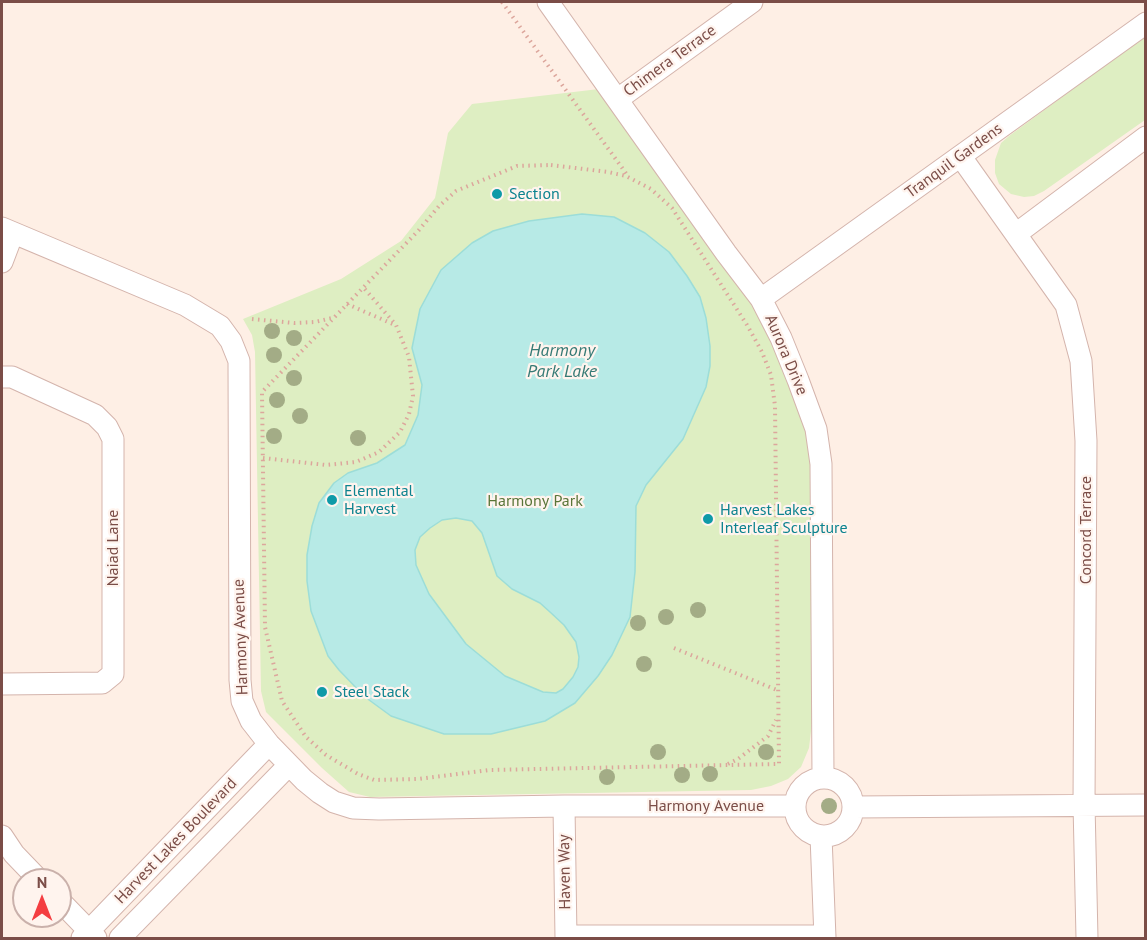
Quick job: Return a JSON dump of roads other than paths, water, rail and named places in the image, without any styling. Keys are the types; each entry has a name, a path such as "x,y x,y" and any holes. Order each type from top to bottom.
{"street":[{"name":"Aurora Drive","path":"548,2 761,299 781,338 816,429 820,464 823,777"},
{"name":"Chimera Terrace","path":"618,99 725,9 752,2"},
{"name":"Tranquil Gardens","path":"761,299 1146,23"},
{"path":"1016,234 1146,137"},
{"name":"Concord Terrace","path":"961,157 1066,305 1081,362 1086,441 1084,804 1087,939"},
{"path":"2,262 7,230"},
{"name":"Harmony Avenue","path":"7,230 185,305 220,326 231,341 239,362 240,680 242,700 251,720 269,744 320,793 334,802 353,808 794,806"},
{"name":"Naiad Lane","path":"2,377 12,377 95,415 107,426 113,439 113,674 102,683 2,684"},
{"name":"Harvest Lakes Boulevard","path":"89,936 269,744"},
{"name":"Harvest Lakes Boulevard","path":"120,939 289,765"},
{"path":"823,777 835,779 845,786 851,796 853,807 851,819 844,829 833,835 821,836 802,827 796,817 794,806 796,795 803,786 812,779 823,777"},
{"path":"853,807 1146,805"},
{"name":"Haven Way","path":"564,806 566,937"},
{"path":"2,836 14,854 27,868"},
{"path":"566,937 825,937 821,836"},
{"path":"72,916 89,936"}],"water":[{"name":"Harmony Park Lake","path":"582,214 614,217 645,233 669,252 700,297 706,318 710,366 706,387 683,439 646,485 636,506 635,572 630,617 612,655 598,676 575,703 545,721 491,734 444,734 391,716 365,697 328,656 311,611 307,581 307,555 319,503 334,483 348,473 377,463 405,445 418,415 422,385 412,348 420,309 441,270 472,243 493,231 529,221","holes":["456,518 472,521 482,533 497,576 512,589 540,603 564,625 576,642 578,667 563,689 556,693 543,692 505,676 466,644 429,594 416,565 415,550 420,537 442,520"]}],"place":[{"name":"Section","path":"497,194"},
{"name":"Elemental Harvest","path":"332,500"},
{"name":"Harvest Lakes Interleaf Sculpture","path":"708,519"},
{"name":"Steel Stack","path":"322,692"}],"park label":[{"name":"Harmony Park","path":"535,501"}]}
